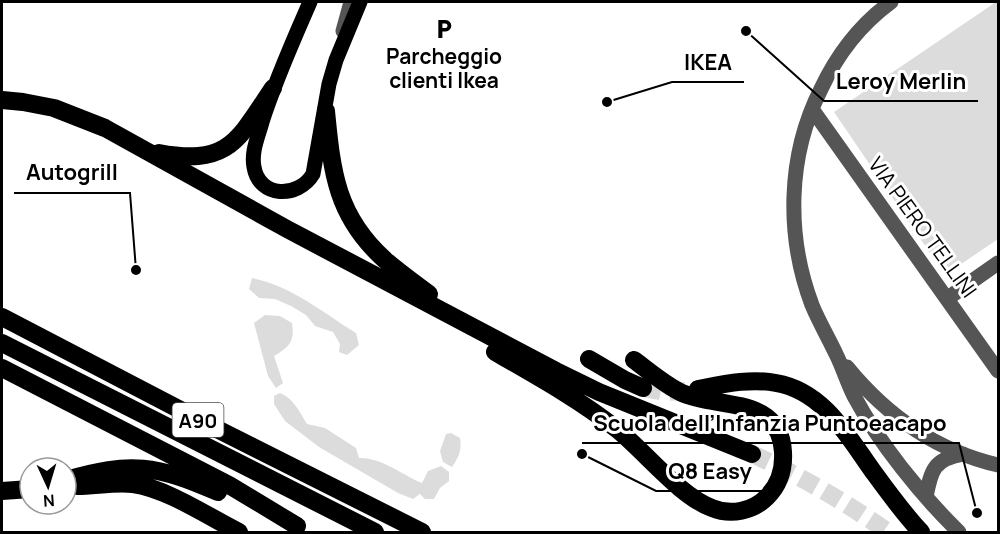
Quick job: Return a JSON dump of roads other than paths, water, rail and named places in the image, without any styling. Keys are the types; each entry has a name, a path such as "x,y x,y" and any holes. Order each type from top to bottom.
{"highway":[{"path":"145,150 191,156 210,154 227,148 242,133 273,88"},
{"path":"2,100 33,104 71,114 105,128 287,229 556,371 599,392 752,454"},
{"path":"326,111 338,190 346,211 358,230 386,260 463,321"},
{"path":"287,229 585,406 625,436 698,502 716,510 732,512 750,508 769,495 781,476 784,460 782,442 774,425 762,415 743,406 699,399 680,392 634,360"},
{"name":"A90","path":"2,317 422,532"},
{"name":"A90","path":"2,343 375,532"},
{"path":"589,359 643,388"},
{"path":"2,368 229,485 303,529"},
{"path":"698,389 728,383 766,382 787,386 809,396 833,417 921,532"},
{"path":"78,477 116,469 150,468 194,482 303,529"},
{"path":"78,486 125,484 142,486 172,497 239,532"},
{"path":"2,490 18,489"}],"main road":[{"path":"310,2 273,88 253,157 256,175 261,183 268,189 283,192 301,187 310,178 315,168 329,84 336,60 360,2"}],"street":[{"path":"336,60 351,2"},
{"path":"891,2 870,20 844,51 825,79 812,109 802,139 796,172 794,228 806,290 818,321 836,353 851,389 865,414 905,471 958,532"},
{"name":"VIA PIERO TELLINI","path":"812,109 999,371"},
{"path":"948,298 999,263"},
{"path":"836,353 865,388 894,415 924,436 963,454 999,465"},
{"path":"926,497 934,467 946,459 963,454"}],"tunnel":[{"path":"643,388 666,392 685,391"},
{"path":"752,454 822,490 888,532"}],"place":[{"name":"Parcheggio clienti Ikea","path":"444,29"},
{"name":"Leroy Merlin","path":"746,31"},
{"name":"IKEA","path":"607,102"},
{"name":"Autogrill","path":"136,270"},
{"name":"Q8 Easy","path":"582,454"},
{"name":"Scuola dell’Infanzia Puntoeacapo","path":"977,513"}]}
